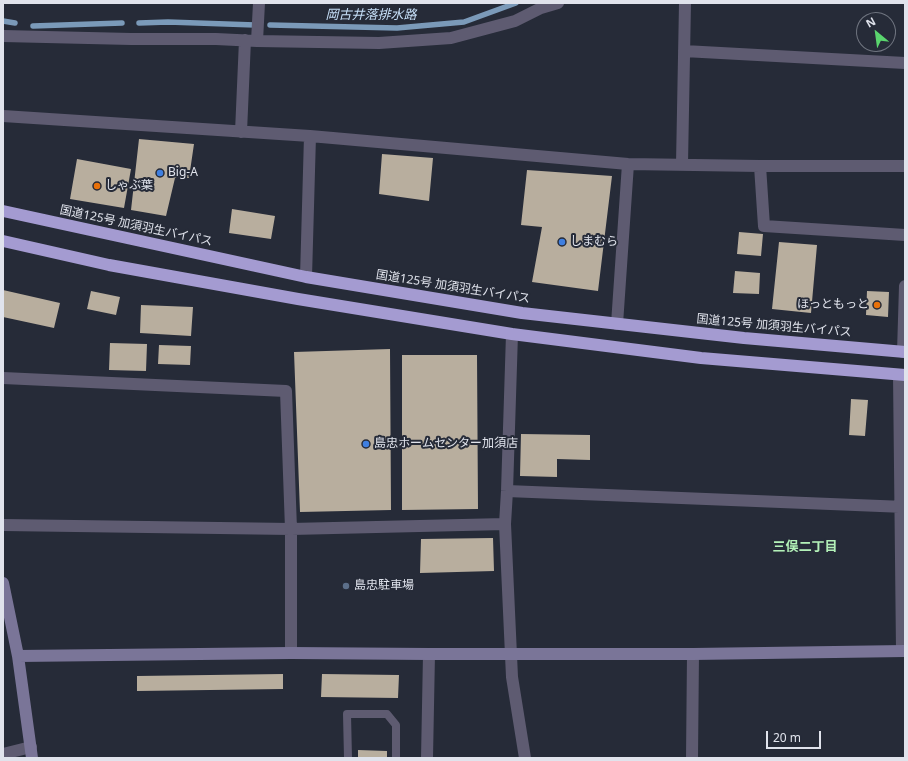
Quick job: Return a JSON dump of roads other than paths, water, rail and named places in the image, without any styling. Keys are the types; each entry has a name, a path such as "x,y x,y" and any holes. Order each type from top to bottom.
{"highway":[{"name":"国道125号 加須羽生バイパス","path":"3,211 306,277 522,313 744,338 904,352"},
{"path":"3,241 109,265 298,299 512,334 701,358 902,375"}],"street":[{"path":"258,30 259,3"},
{"path":"3,36 130,40 245,40 258,30 379,43 451,38 515,21 541,8 558,3"},
{"path":"682,164 685,3"},
{"path":"241,132 245,40"},
{"path":"684,51 905,63"},
{"path":"3,116 310,136 628,164 905,166"},
{"path":"306,277 310,136"},
{"path":"617,324 628,164"},
{"path":"760,166 764,226 905,235"},
{"path":"904,352 905,286"},
{"path":"512,334 505,524 512,677 525,758"},
{"path":"18,656 291,653 693,654 904,651 902,375"},
{"path":"3,378 286,391 291,529 291,653"},
{"path":"507,491 902,507"},
{"path":"3,525 291,529 505,524"},
{"path":"3,583 18,656 31,752 3,754"},
{"path":"427,758 429,654"},
{"path":"692,758 693,654"}],"lane":[{"path":"348,758 347,714 388,714 396,725 396,758"}],"waterway":[{"name":"岡古井落排水路","path":"270,25 397,28 464,22 516,3"},
{"name":"岡古井落排水路","path":"3,21 15,23"},
{"name":"岡古井落排水路","path":"139,23 168,22 255,25"},
{"name":"岡古井落排水路","path":"33,26 122,23"}],"place":[{"name":"Big-A","path":"160,173"},
{"name":"しゃぶ葉","path":"97,186"},
{"name":"しまむら","path":"562,242"},
{"name":"ほっともっと","path":"877,305"},
{"name":"島忠ホームセンター加須店","path":"366,444"},
{"name":"島忠駐車場","path":"346,586"}],"district":[{"name":"三俣二丁目","path":"805,547"}]}
